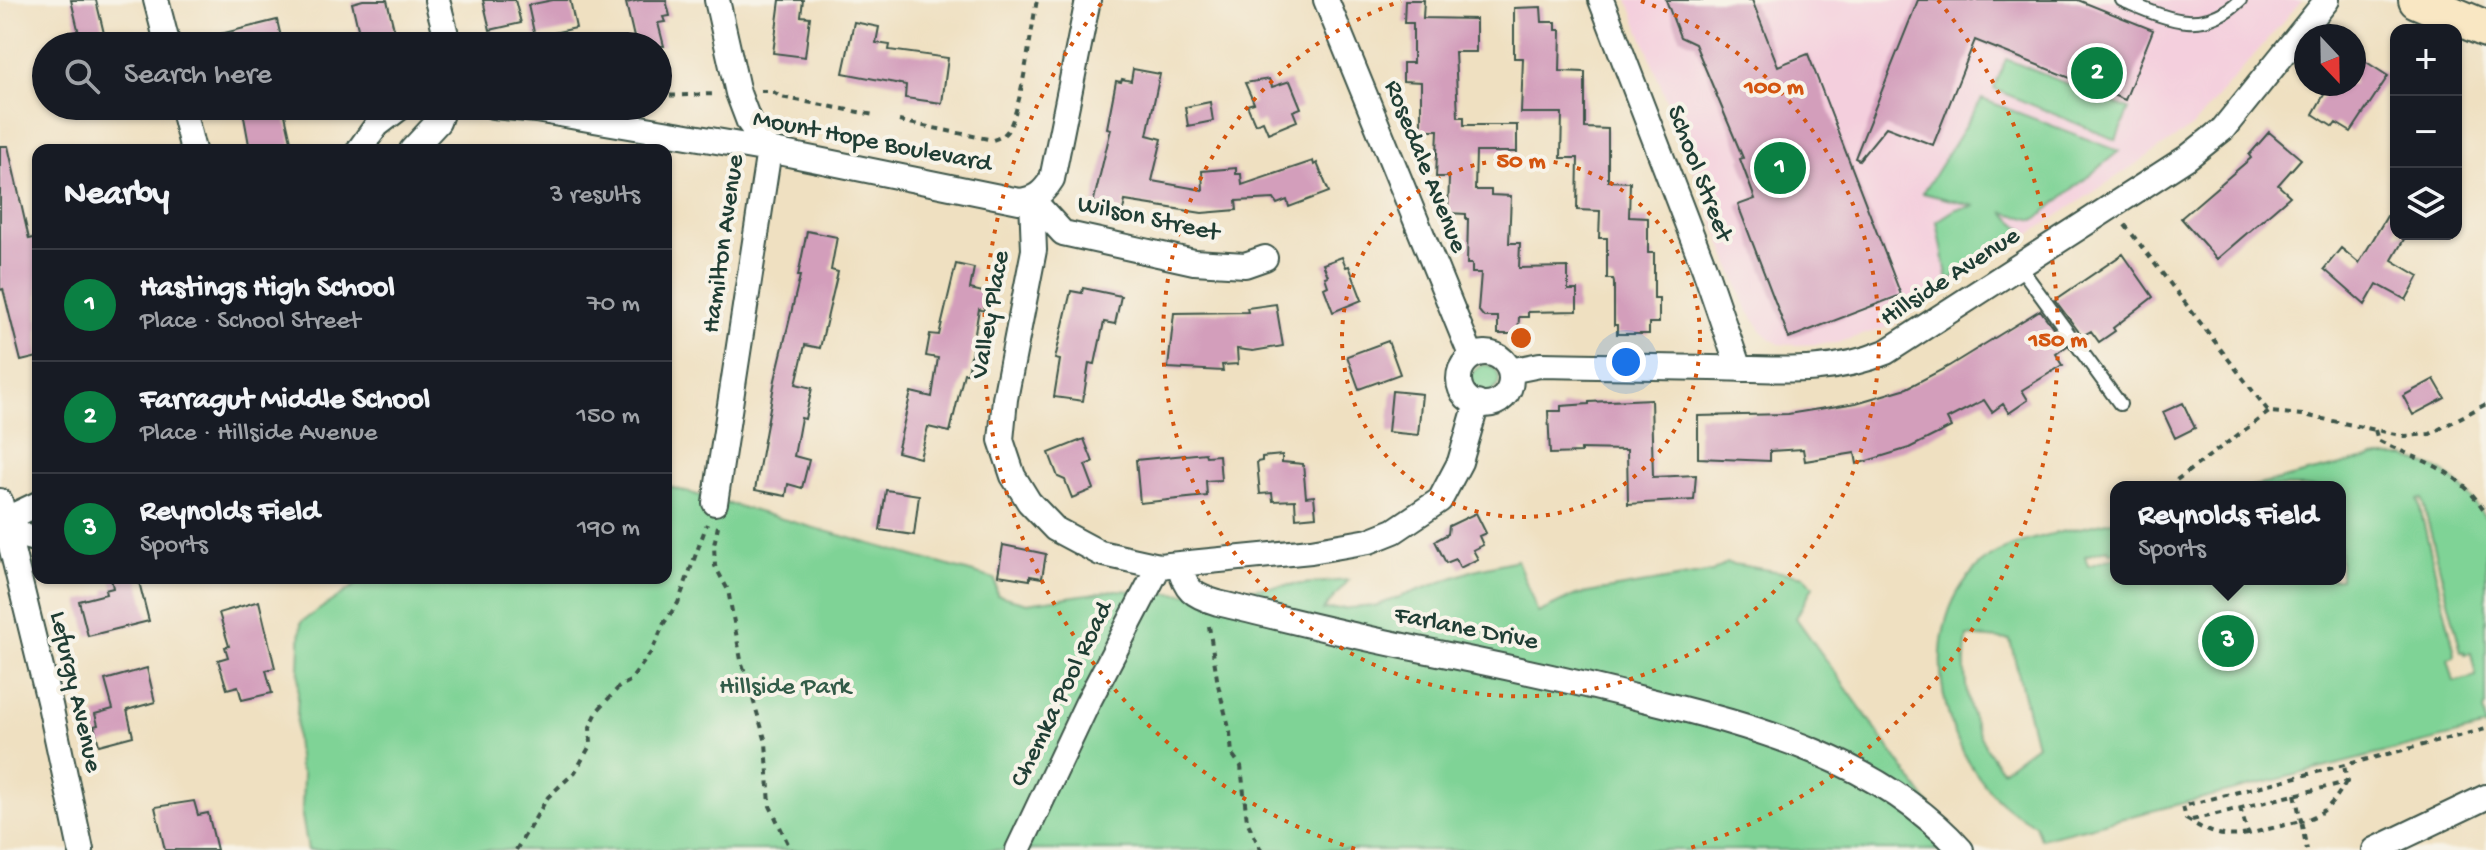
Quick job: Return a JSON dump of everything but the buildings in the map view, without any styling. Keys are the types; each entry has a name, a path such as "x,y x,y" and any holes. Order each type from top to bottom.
{"main road":[{"path":"2417,0 2486,29"}],"street":[{"path":"156,0 164,32"},
{"path":"437,0 445,32"},
{"name":"Hamilton Avenue","path":"715,503 769,150 749,122 738,93 717,0"},
{"path":"1032,199 1045,191 1052,179 1088,0"},
{"name":"Rosedale Avenue","path":"1326,0 1471,355"},
{"name":"School Street","path":"1601,0 1705,270 1739,369"},
{"name":"Hillside Avenue","path":"1510,371 1540,365 1793,372 1863,362 1905,342 2188,157 2223,129 2327,0"},
{"path":"186,120 192,144"},
{"path":"363,144 384,120"},
{"path":"418,144 439,120"},
{"name":"Mount Hope Boulevard","path":"594,120 769,150 1019,201 1032,199"},
{"name":"Wilson Street","path":"1032,199 1063,233 1194,262 1245,265 1265,258"},
{"name":"Valley Place","path":"1032,199 1034,250 1005,399 1001,440 1013,476 1029,502 1055,529 1100,553 1169,565"},
{"path":"1471,355 1493,355 1510,371 1509,387 1491,404 1477,403 1463,393 1460,386 1461,369 1471,355"},
{"path":"1169,565 1311,551 1369,541 1394,531 1440,500 1460,462 1477,403"},
{"path":"2,515 32,506"},
{"path":"2,515 24,536 32,538"},
{"name":"Lefurgy Avenue","path":"2,515 50,705 81,850"},
{"path":"1169,565 1186,588 1203,599"},
{"name":"Chemka Pool Road","path":"1018,850 1087,704 1169,565"},
{"name":"Farlane Drive","path":"1203,599 1353,636 1551,675 1744,724 1856,770 1907,802 1942,829 1961,850"},
{"path":"2375,850 2486,797"}],"lane":[{"path":"2122,0 2179,21 2197,22 2228,11 2240,0"},
{"path":"2020,267 2120,404"}],"path":[{"path":"899,121 993,140 1003,135 1012,121 1017,103 1037,0"},
{"path":"759,91 772,91 781,97 874,115"},
{"path":"672,96 719,94"},
{"path":"2123,223 2269,412"},
{"path":"2175,481 2269,412 2304,415 2405,436 2430,434 2486,404"},
{"path":"2375,430 2378,440 2451,473 2473,494 2486,513"},
{"path":"516,850 548,797 575,772 591,744 590,727 598,710 619,687 630,681 652,651 664,623 678,603 715,503"},
{"path":"715,503 720,515 714,545 715,566 728,590 741,660 766,742 770,806 791,850"},
{"path":"1203,599 1232,754 1241,766 1247,821 1261,850"},
{"path":"2344,765 2347,782 2327,810 2301,821 2234,837 2219,836 2189,821 2183,806 2344,765 2486,729"},
{"path":"2189,821 2347,782"},
{"path":"2295,794 2307,850"},
{"path":"2240,808 2248,834"}],"shaded area":[{"path":"1628,0 2302,0 2192,127 1891,326 1837,343 1795,345 1779,344 1771,339 1746,307"}],"green space":[{"path":"2006,59 2129,109 2116,140 1994,89"},
{"path":"1982,99 2119,151 2035,220 2003,212 2025,231 1948,281 1937,221 1956,209 1975,206 1923,193"},
{"path":"1485,365 1495,369 1499,379 1495,389 1485,393 1475,389 1471,379 1475,369"},
{"path":"2374,457 2406,457 2442,471 2464,490 2486,519 2486,706 2483,710 2486,727 2040,839 2035,824 2004,805 1978,777 1959,743 1946,705 1941,665 1945,627 1958,592 1982,563 1995,554 2028,541 2110,521 2110,553 2108,549 2085,556 2088,566 2110,559 2110,585 2346,585 2346,481 2275,481","holes":["2422,499 2461,651 2471,653 2476,676 2454,682 2448,659 2455,653 2418,500","1967,636 2010,640 2036,745 2002,770 1975,724 1967,689 1965,654"]},
{"name":"Hillside Park","path":"672,488 995,579 997,595 1027,603 1116,590 1185,594 1349,580 1323,610 1375,606 1474,570 1517,560 1538,613 1576,595 1712,572 1727,563 1805,576 1813,586 1796,618 1962,850 308,850 302,816 303,774 299,767 296,738 301,622 357,584 672,584"}],"place":[{"name":"Farragut Middle School","path":"2097,73"},
{"name":"Hastings High School","path":"1780,168"},
{"name":"Reynolds Field","path":"2228,641"}]}
